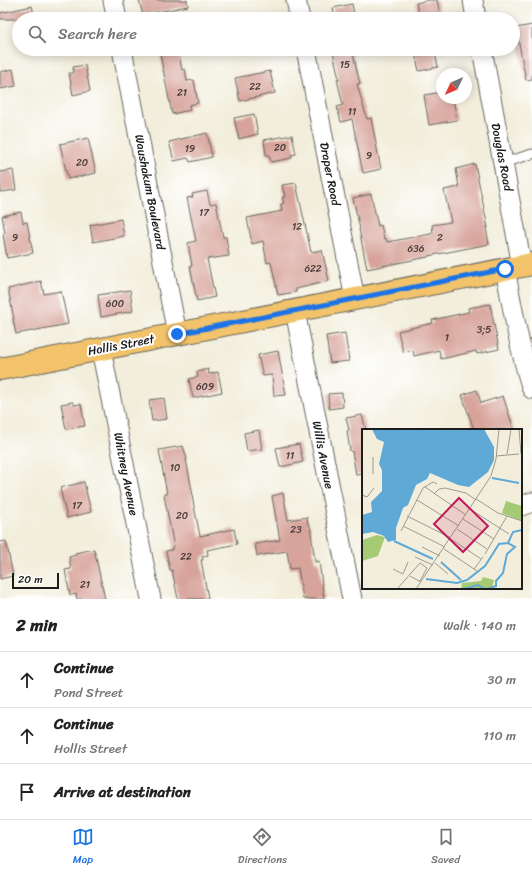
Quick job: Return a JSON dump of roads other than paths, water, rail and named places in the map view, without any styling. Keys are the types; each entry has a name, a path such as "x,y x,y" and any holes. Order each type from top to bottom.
{"main road":[{"name":"Hollis Street","path":"1,367 101,349 520,266"}],"street":[{"path":"113,0 116,12"},
{"path":"296,0 299,12"},
{"path":"473,0 475,12"},
{"name":"Waushakum Boulevard","path":"123,56 177,334"},
{"name":"Draper Road","path":"307,56 355,299"},
{"name":"Douglas Road","path":"483,56 520,266 519,343 524,365 532,388"},
{"name":"Willis Avenue","path":"294,311 352,599"},
{"name":"Whitney Avenue","path":"101,349 151,599"},
{"path":"522,506 532,502"}],"lane":[{"path":"503,163 532,154"}]}
